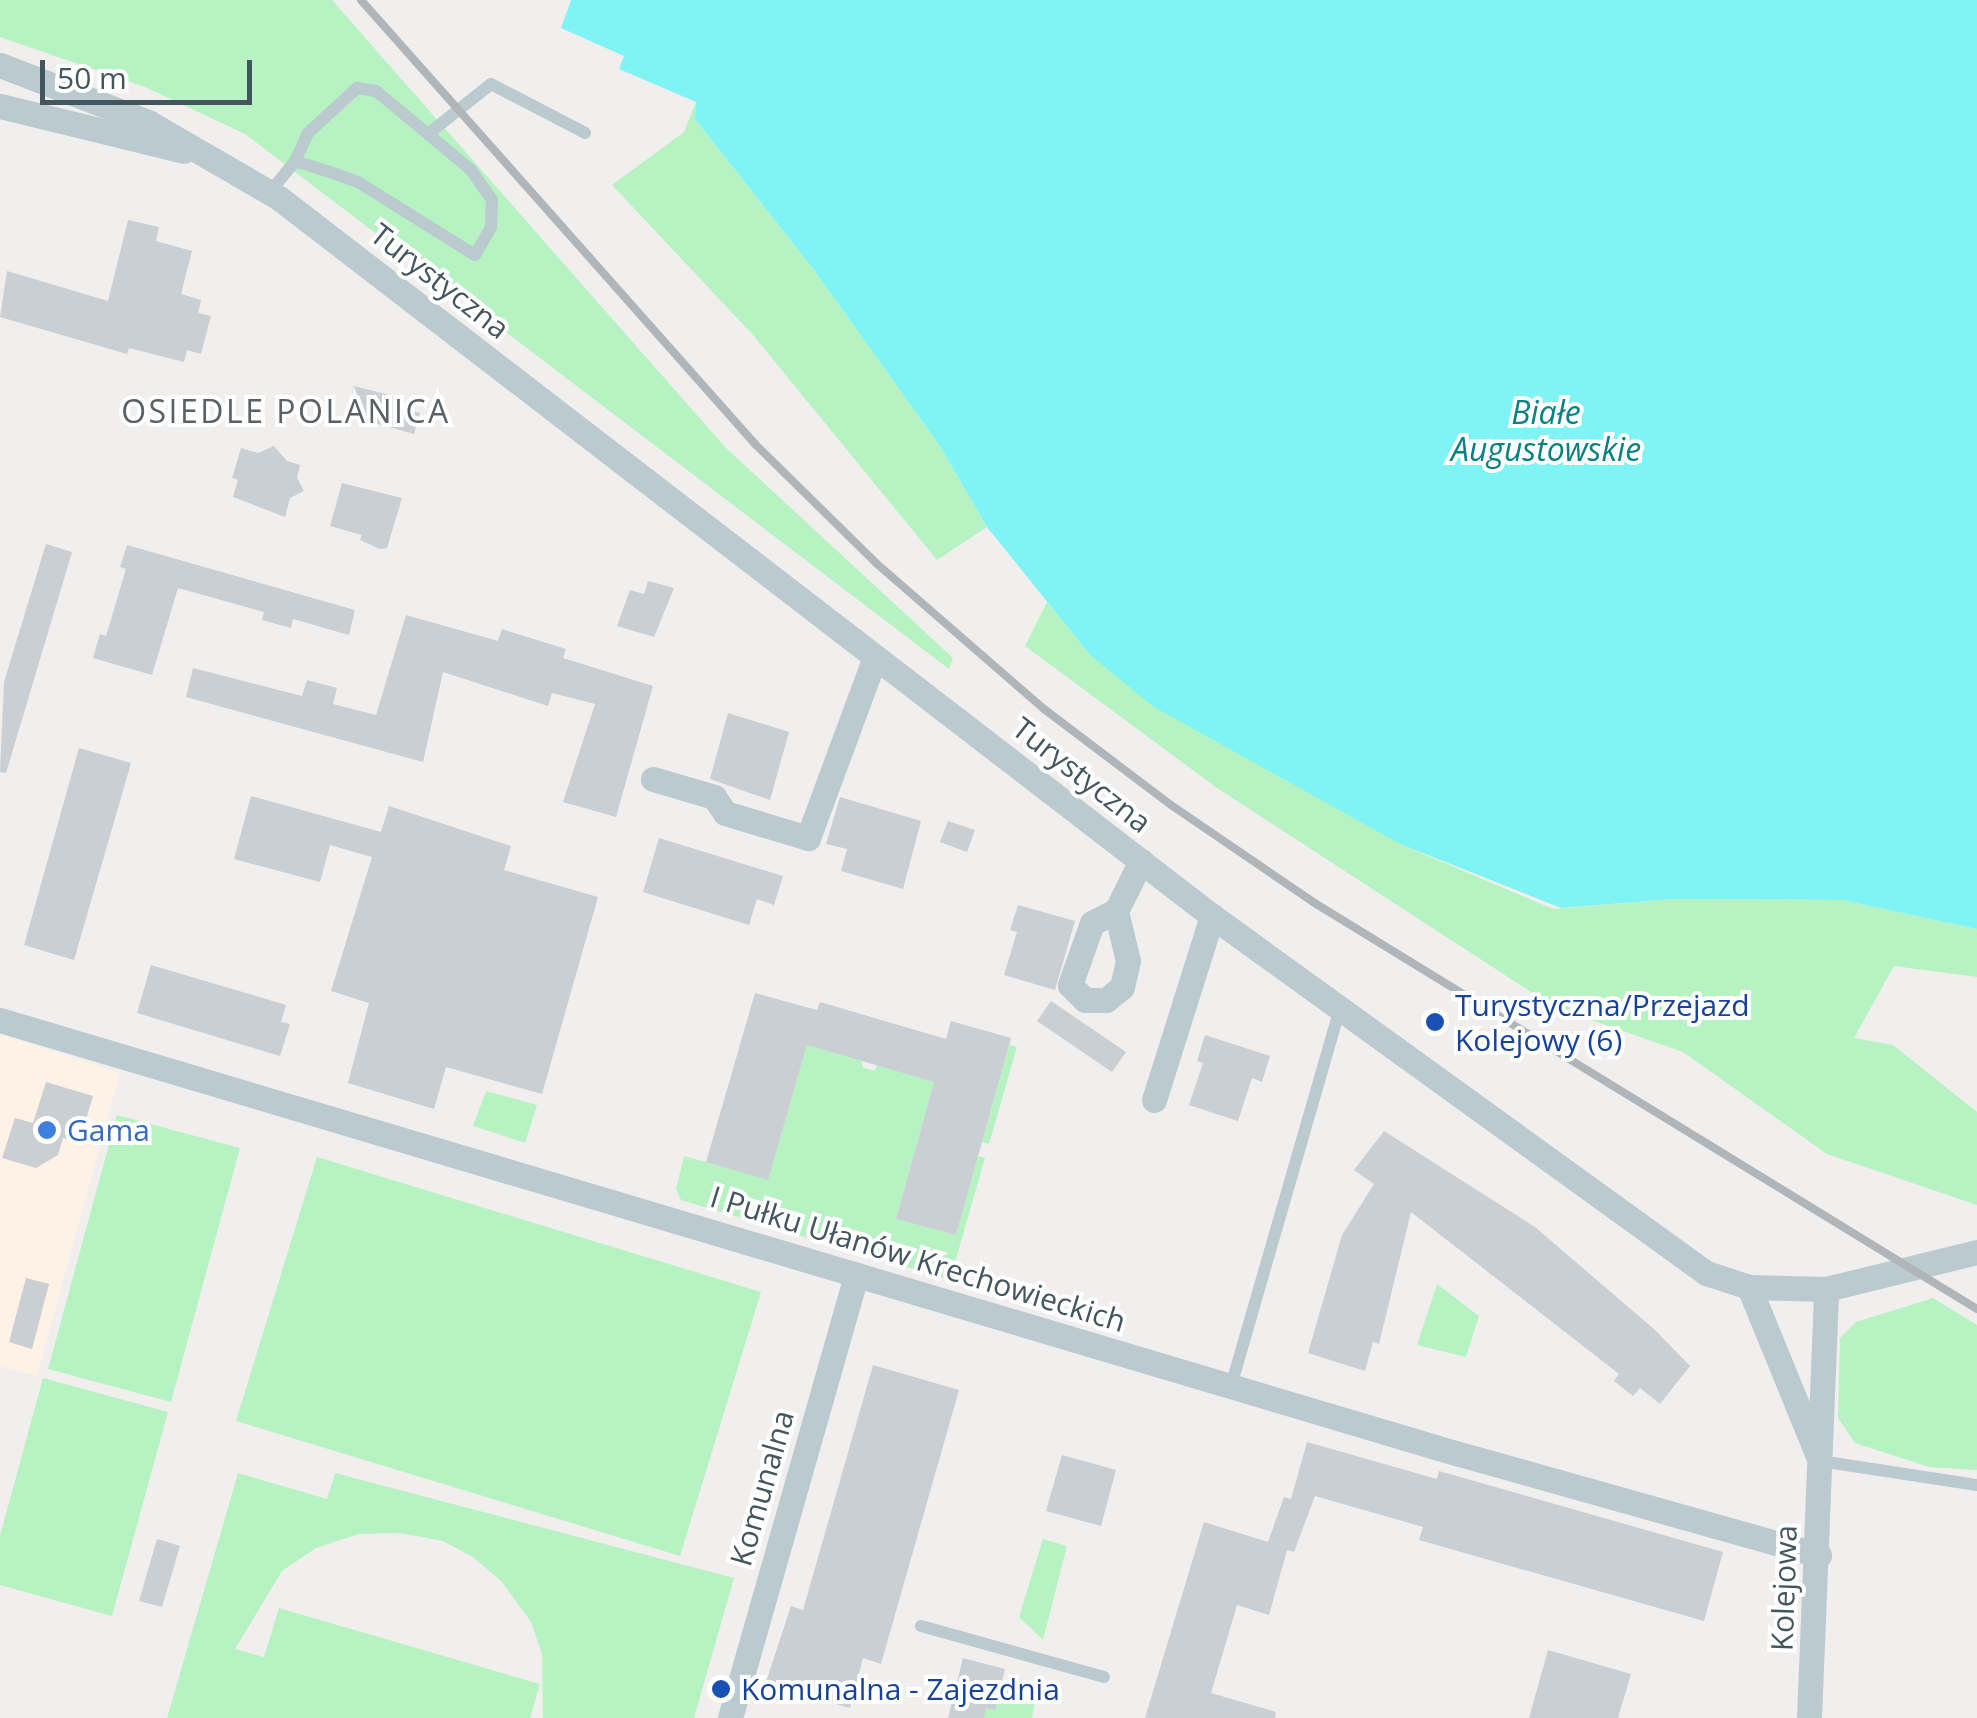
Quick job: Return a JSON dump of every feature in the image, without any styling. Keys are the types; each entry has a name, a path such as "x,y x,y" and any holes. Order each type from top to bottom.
{"street":[{"name":"Turystyczna","path":"0,65 148,122 270,192 1212,916 1706,1273 1748,1287 1826,1289 1977,1252"},
{"name":"Turystyczna","path":"0,106 54,116 145,144 204,154"},
{"path":"653,779 714,797 724,814 808,838 875,657"},
{"path":"1116,911 1141,862"},
{"path":"1154,1100 1212,916"},
{"name":"I Pułku Ułanów Krechowieckich","path":"0,1020 1231,1386 1819,1554"},
{"name":"Komunalna","path":"730,1718 856,1275"},
{"name":"Kolejowa","path":"1748,1287 1820,1461"},
{"name":"Kolejowa","path":"1809,1718 1819,1554 1826,1289"}],"lane":[{"path":"428,134 491,84 585,134"},
{"path":"270,192 295,161 308,132 357,88 376,91 470,170 492,200 491,227 475,255 358,182 295,161"},
{"path":"1231,1386 1340,1008"},
{"path":"1820,1461 1977,1485"},
{"path":"921,1626 1104,1677"}],"shaded area":[{"path":"0,1034 120,1073 37,1376 0,1366"}],"green space":[{"path":"0,0 332,0 725,447 953,658 949,669 245,134 145,87 0,37"},
{"path":"696,102 695,119 814,270 940,446 987,527 937,560 753,335 612,185 684,132"},
{"path":"1047,602 1090,655 1400,844 1553,909 1674,899 1842,900 1977,929 1977,977 1894,966 1854,1038 1893,1045 1977,1112 1977,1205 1827,1154 1683,1052 1554,1007 1217,788 1025,646"},
{"path":"807,1045 862,1061 862,1067 875,1071 877,1065 934,1082 896,1219 956,1235 978,1156 985,1158 950,1280 681,1200 676,1189 684,1156 768,1179"},
{"path":"1009,1045 1017,1047 989,1144 982,1142"},
{"path":"486,1091 537,1105 525,1143 473,1126"},
{"path":"117,1115 240,1148 171,1402 48,1369"},
{"path":"317,1157 761,1292 680,1556 236,1421"},
{"path":"1437,1284 1479,1316 1466,1357 1417,1345"},
{"path":"1933,1298 1977,1325 1977,1470 1929,1467 1855,1443 1838,1418 1840,1338 1856,1322"},
{"path":"43,1378 168,1412 112,1616 0,1585 0,1536"},
{"path":"238,1473 327,1499 335,1473 734,1578 694,1718 543,1718 542,1654 531,1622 502,1582 473,1557 443,1541 400,1533 359,1534 316,1548 282,1571 235,1649 264,1657 279,1608 540,1684 530,1718 167,1718"},
{"path":"1043,1539 1067,1546 1043,1640 1019,1617"},
{"path":"1002,1686 1035,1701 1032,1718 984,1718 985,1707"}],"water":[{"name":"Białe Augustowskie","path":"571,0 1977,0 1977,929 1842,900 1674,899 1561,908 1400,844 1154,707 1090,655 987,527 940,446 814,270 695,119 696,102 619,69 624,56 561,28"}],"building":[{"path":"128,220 159,227 156,241 192,251 181,294 201,300 198,313 211,316 201,354 187,350 184,362 129,348 127,354 0,317 7,271 108,301"},
{"path":"354,386 397,397 394,406 420,413 414,434 346,415"},
{"path":"274,446 287,461 300,465 297,478 304,491 290,498 285,517 233,497 238,480 232,478 241,448 258,453"},
{"path":"342,483 402,498 387,548 380,549 360,540 362,535 330,526"},
{"path":"46,544 72,552 6,773 0,772 4,682"},
{"path":"127,545 355,610 349,635 293,619 291,628 262,620 264,612 178,588 152,675 93,658 100,634 106,636 126,569 120,567"},
{"path":"648,581 674,588 654,637 617,626 630,590 644,594"},
{"path":"406,615 498,641 502,629 566,649 563,658 653,686 616,817 563,802 595,704 552,693 548,706 443,672 423,762 186,697 193,668 302,696 307,680 337,688 333,704 376,715"},
{"path":"728,713 789,732 770,800 710,779"},
{"path":"79,748 131,763 74,960 24,945"},
{"path":"251,796 381,832 389,806 511,846 504,870 598,897 542,1094 446,1067 434,1109 348,1083 369,1003 331,991 372,857 330,845 320,882 234,859"},
{"path":"840,797 921,821 903,889 841,871 847,849 826,844"},
{"path":"948,821 975,830 967,852 940,842"},
{"path":"659,838 783,876 774,905 757,899 749,925 643,892"},
{"path":"1018,905 1075,921 1055,990 1004,975 1017,932 1010,930"},
{"path":"151,965 286,1005 281,1022 290,1024 280,1056 137,1013"},
{"path":"755,993 817,1010 820,1002 946,1039 951,1021 1011,1038 956,1235 896,1219 934,1082 807,1045 768,1180 706,1162"},
{"path":"1051,1001 1126,1052 1112,1072 1037,1021"},
{"path":"1205,1035 1270,1056 1262,1082 1252,1078 1238,1121 1189,1105 1203,1063 1197,1061"},
{"name":"Gama","path":"46,1082 93,1096 79,1143 63,1138 58,1155 36,1168 2,1158 15,1118 33,1123"},
{"path":"1384,1131 1535,1227 1655,1330 1690,1366 1660,1404 1640,1388 1633,1396 1614,1381 1619,1374 1411,1212 1379,1344 1373,1342 1365,1371 1308,1353 1342,1235 1374,1184 1354,1170"},
{"path":"26,1278 49,1284 32,1349 9,1342"},
{"path":"873,1365 959,1390 881,1664 863,1658 850,1708 765,1685 791,1606 803,1610"},
{"path":"1307,1442 1437,1479 1439,1471 1723,1552 1704,1621 1419,1540 1423,1527 1315,1496 1294,1552 1287,1550 1269,1615 1237,1605 1211,1693 1276,1712 1275,1718 1145,1718 1204,1522 1268,1542 1284,1497 1291,1499"},
{"path":"1062,1455 1116,1470 1101,1526 1046,1511"},
{"path":"157,1539 180,1546 162,1607 139,1601"},
{"path":"1548,1650 1631,1674 1618,1718 1529,1718"},
{"path":"963,1658 1005,1669 995,1710 986,1708 984,1718 948,1718"}],"railway":[{"path":"361,0 755,444 876,563 1044,709 1171,805 1313,902 1977,1309"}],"place":[{"name":"Turystyczna/Przejazd Kolejowy (6)","path":"1435,1022"},
{"name":"Gama","path":"47,1130"},
{"name":"Komunalna - Zajezdnia","path":"721,1689"}],"district":[{"name":"OSIEDLE POLANICA","path":"286,411"}]}
